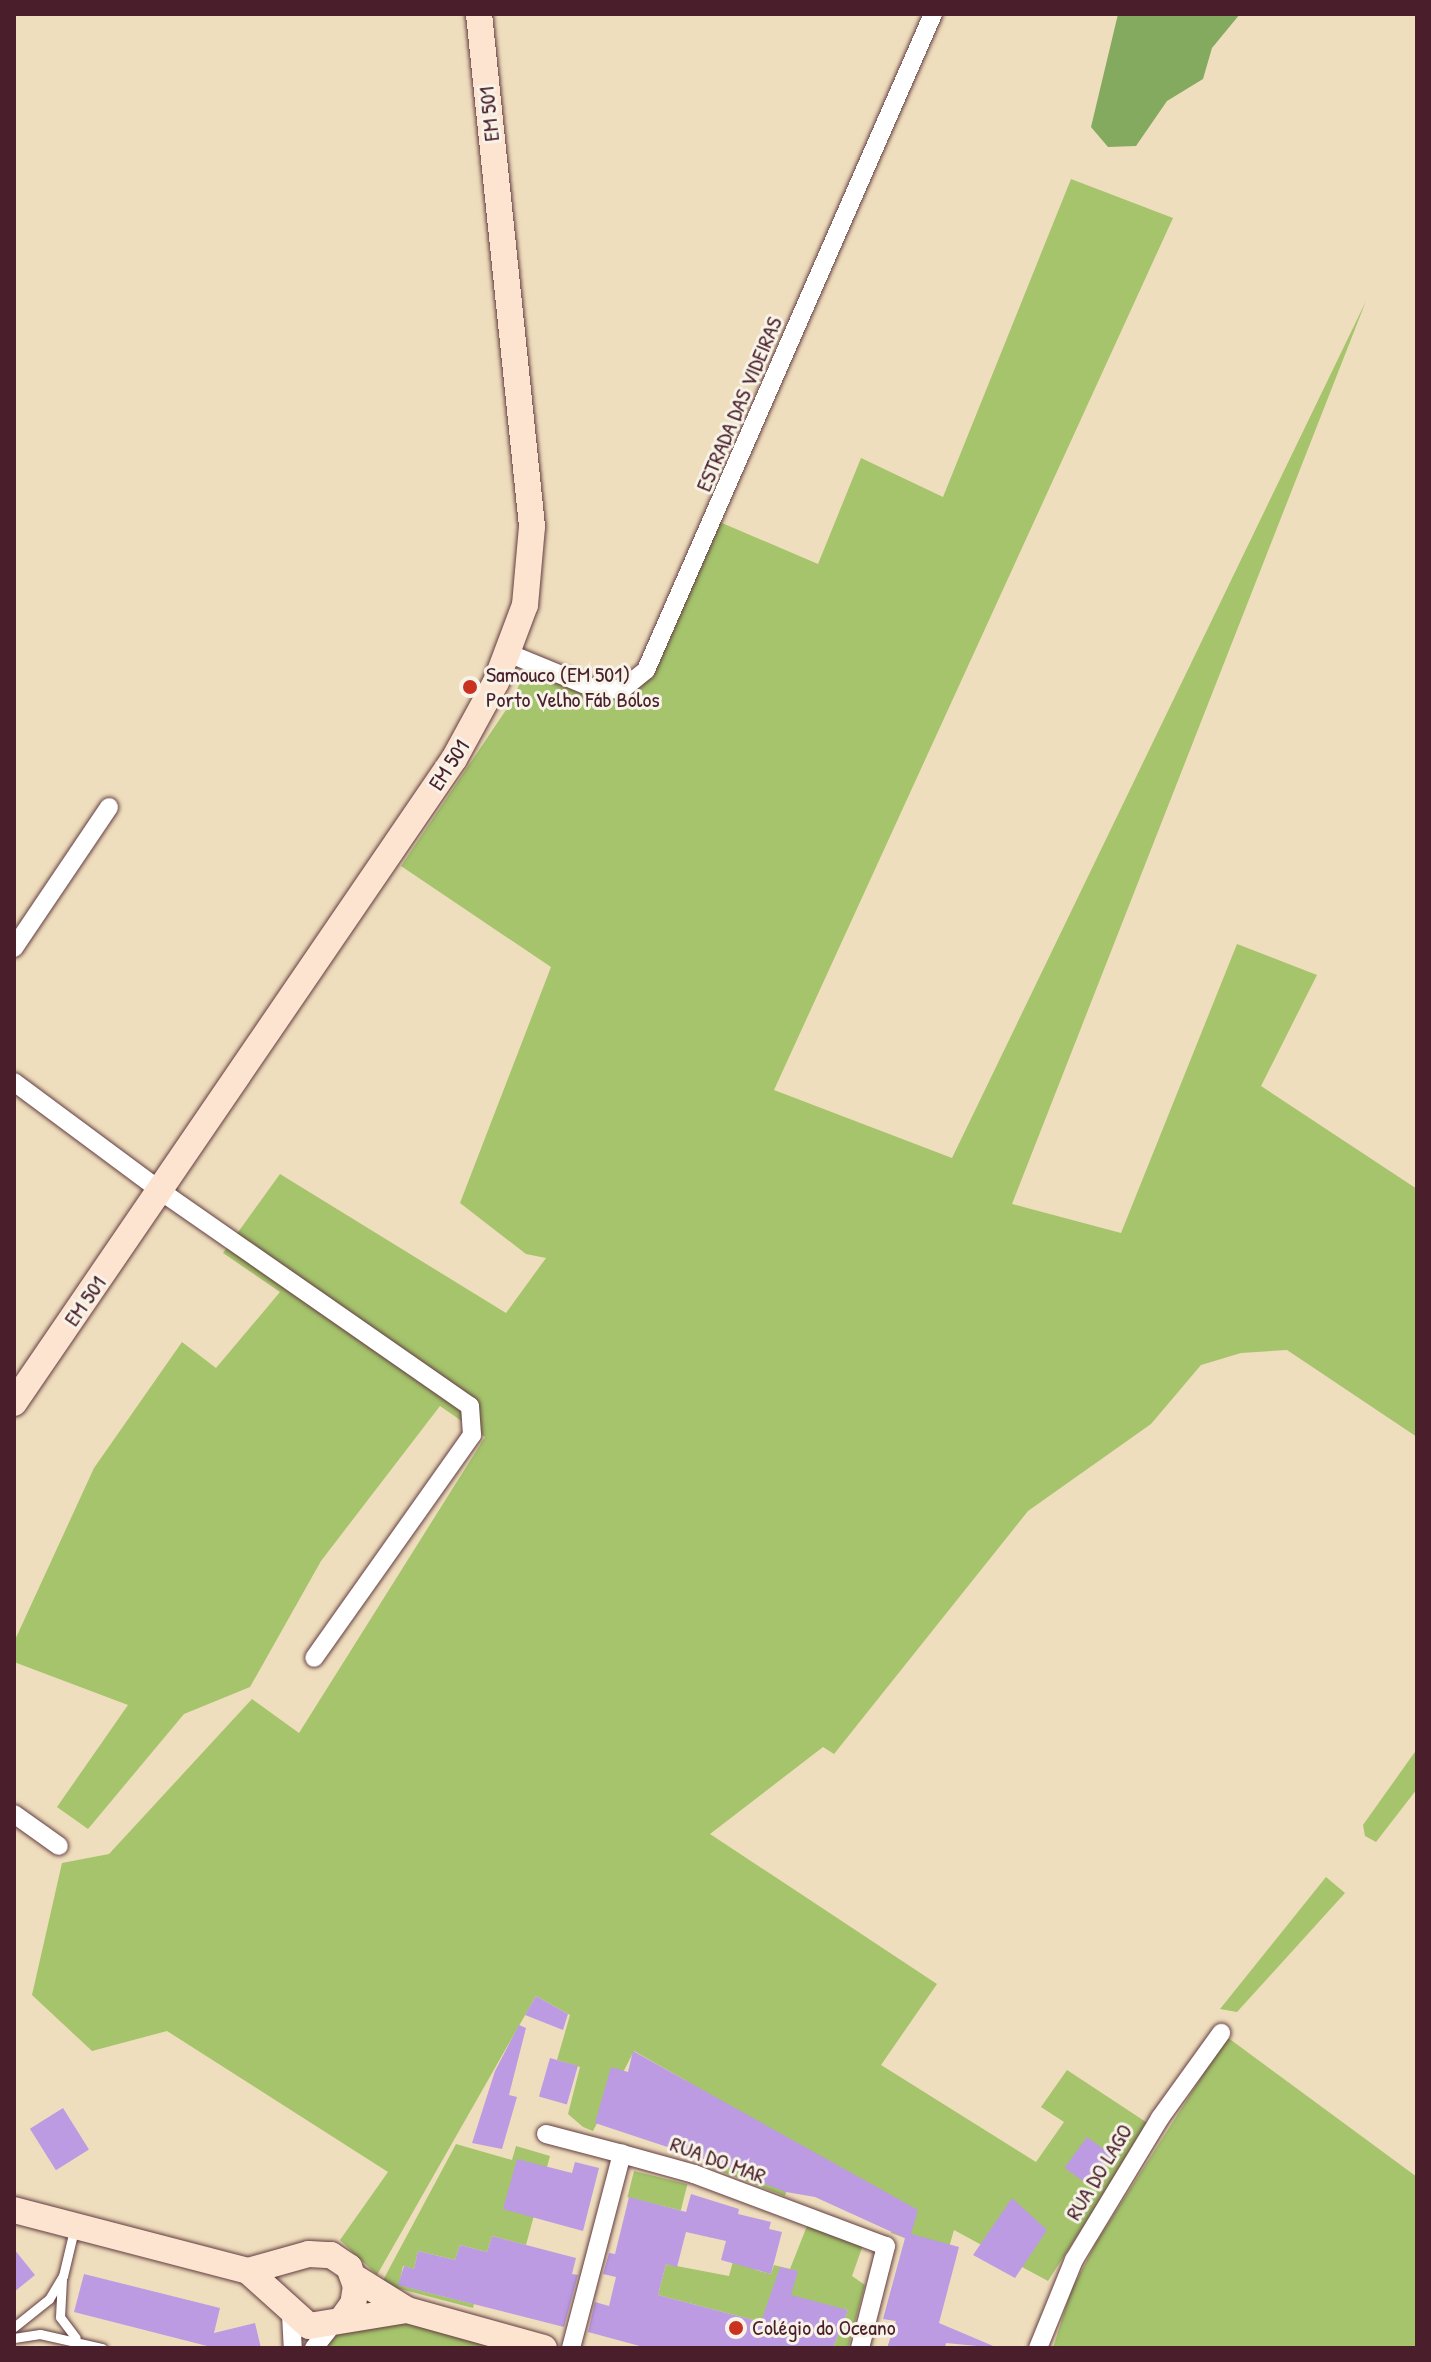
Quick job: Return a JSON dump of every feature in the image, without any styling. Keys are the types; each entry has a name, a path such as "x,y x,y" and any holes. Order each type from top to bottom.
{"main road":[{"name":"EM 501","path":"14,1403 162,1192 454,759 508,653 525,605 532,526 479,14"},
{"path":"14,2210 248,2271 331,2255 354,2277 407,2310 544,2348"},
{"path":"289,2312 284,2276 299,2259"},
{"path":"248,2271 289,2312 309,2326 407,2310"},
{"path":"337,2322 353,2304 354,2277"}],"street":[{"name":"ESTRADA DAS VIDEIRAS","path":"508,653 600,691 624,688 646,670 933,14"},
{"path":"14,948 109,807"},
{"path":"14,1082 162,1192 470,1406 472,1435 314,1658"},
{"path":"14,1814 59,1846"},
{"name":"RUA DO LAGO","path":"1038,2348 1074,2260 1160,2118 1221,2033"},
{"path":"546,2134 622,2154 571,2348"},
{"name":"RUA DO MAR","path":"622,2154 694,2174 886,2246 860,2348"},
{"path":"289,2312 293,2348"},
{"path":"314,2348 337,2322"}],"lane":[{"path":"75,2226 63,2276 60,2317 64,2328 82,2342"},
{"path":"14,2327 49,2299 63,2276"},
{"path":"14,2338 40,2334 102,2348"}],"green space":[{"path":"1118,14 1240,14 1212,48 1203,79 1167,101 1136,146 1108,147 1091,127"},
{"path":"1071,179 1173,218 774,1090 952,1158 1366,301 1012,1204 1121,1233 1237,944 1317,975 1261,1086 1417,1189 1417,1437 1287,1350 1241,1353 1201,1365 1151,1424 1028,1511 834,1754 823,1747 710,1834 937,1984 881,2065 1036,2162 1064,2122 1041,2107 1067,2070 1149,2124 1048,2281 954,2230 943,2268 905,2238 891,2233 893,2225 767,2155 760,2182 787,2189 785,2196 720,2171 722,2165 749,2174 759,2136 685,2080 634,2051 593,2131 583,2127 568,2114 580,2067 557,2060 570,2015 536,1996 377,2275 340,2240 388,2172 167,2031 92,2051 32,1995 62,1863 109,1854 252,1699 299,1733 485,1437 440,1406 321,1561 250,1687 184,1714 88,1829 57,1807 128,1705 14,1662 14,1642 94,1468 182,1342 216,1368 280,1292 223,1253 280,1174 506,1313 546,1258 526,1254 460,1203 551,967 401,866 514,698 528,661 600,691 646,670 715,520 818,564 861,458 943,497"},
{"path":"1417,1749 1417,1789 1376,1842 1365,1836 1363,1825"},
{"path":"1326,1877 1345,1893 1237,2012 1220,2009"},
{"path":"1227,2037 1417,2177 1417,2348 1053,2348 1071,2291 1097,2241"},
{"path":"456,2144 512,2160 516,2146 550,2156 526,2245 492,2236 487,2252 460,2245 455,2260 418,2251 414,2269 403,2266 399,2285 474,2304 473,2308 381,2284"},
{"path":"634,2171 687,2184 681,2211 627,2197"},
{"path":"807,2226 863,2245 852,2276 865,2285 848,2348 833,2348 848,2310 789,2299 797,2271 790,2270 761,2322 658,2295 666,2264 729,2276 735,2254 756,2270 771,2274 774,2265 790,2269"},
{"path":"406,2321 495,2348 325,2348 339,2332"}],"building":[{"path":"536,1996 568,2014 563,2030 525,2015"},
{"path":"519,2025 526,2028 509,2095 517,2097 502,2149 472,2143 495,2071"},
{"path":"633,2051 918,2210 911,2234 959,2247 939,2323 998,2348 946,2343 945,2348 887,2348 896,2321 883,2319 905,2238 815,2197 786,2192 760,2182 761,2178 595,2123 611,2067 628,2072"},
{"path":"550,2058 578,2066 567,2104 539,2096"},
{"path":"63,2108 89,2150 56,2170 30,2129"},
{"path":"1087,2137 1113,2156 1091,2187 1065,2168"},
{"path":"517,2159 572,2173 575,2162 599,2168 583,2231 503,2209"},
{"path":"691,2194 739,2209 738,2214 771,2222 769,2229 782,2232 771,2274 721,2260 726,2241 686,2232 677,2267 666,2264 658,2295 761,2322 780,2267 798,2271 791,2295 848,2310 833,2348 647,2348 588,2332 595,2302 609,2306 616,2277 603,2274 609,2253 615,2254 629,2197 686,2212"},
{"path":"1012,2198 1047,2230 1015,2278 973,2255"},
{"path":"492,2236 576,2258 572,2274 578,2275 564,2327 398,2285 404,2266 414,2269 418,2251 455,2260 460,2245 487,2252"},
{"path":"14,2249 35,2275 14,2292"},
{"path":"84,2274 220,2308 214,2333 255,2323 261,2348 215,2348 74,2312"}],"place":[{"name":"Samouco (EM 501) Porto Velho Fáb Bolos","path":"470,687"},
{"name":"Colégio do Oceano","path":"736,2328"}]}
